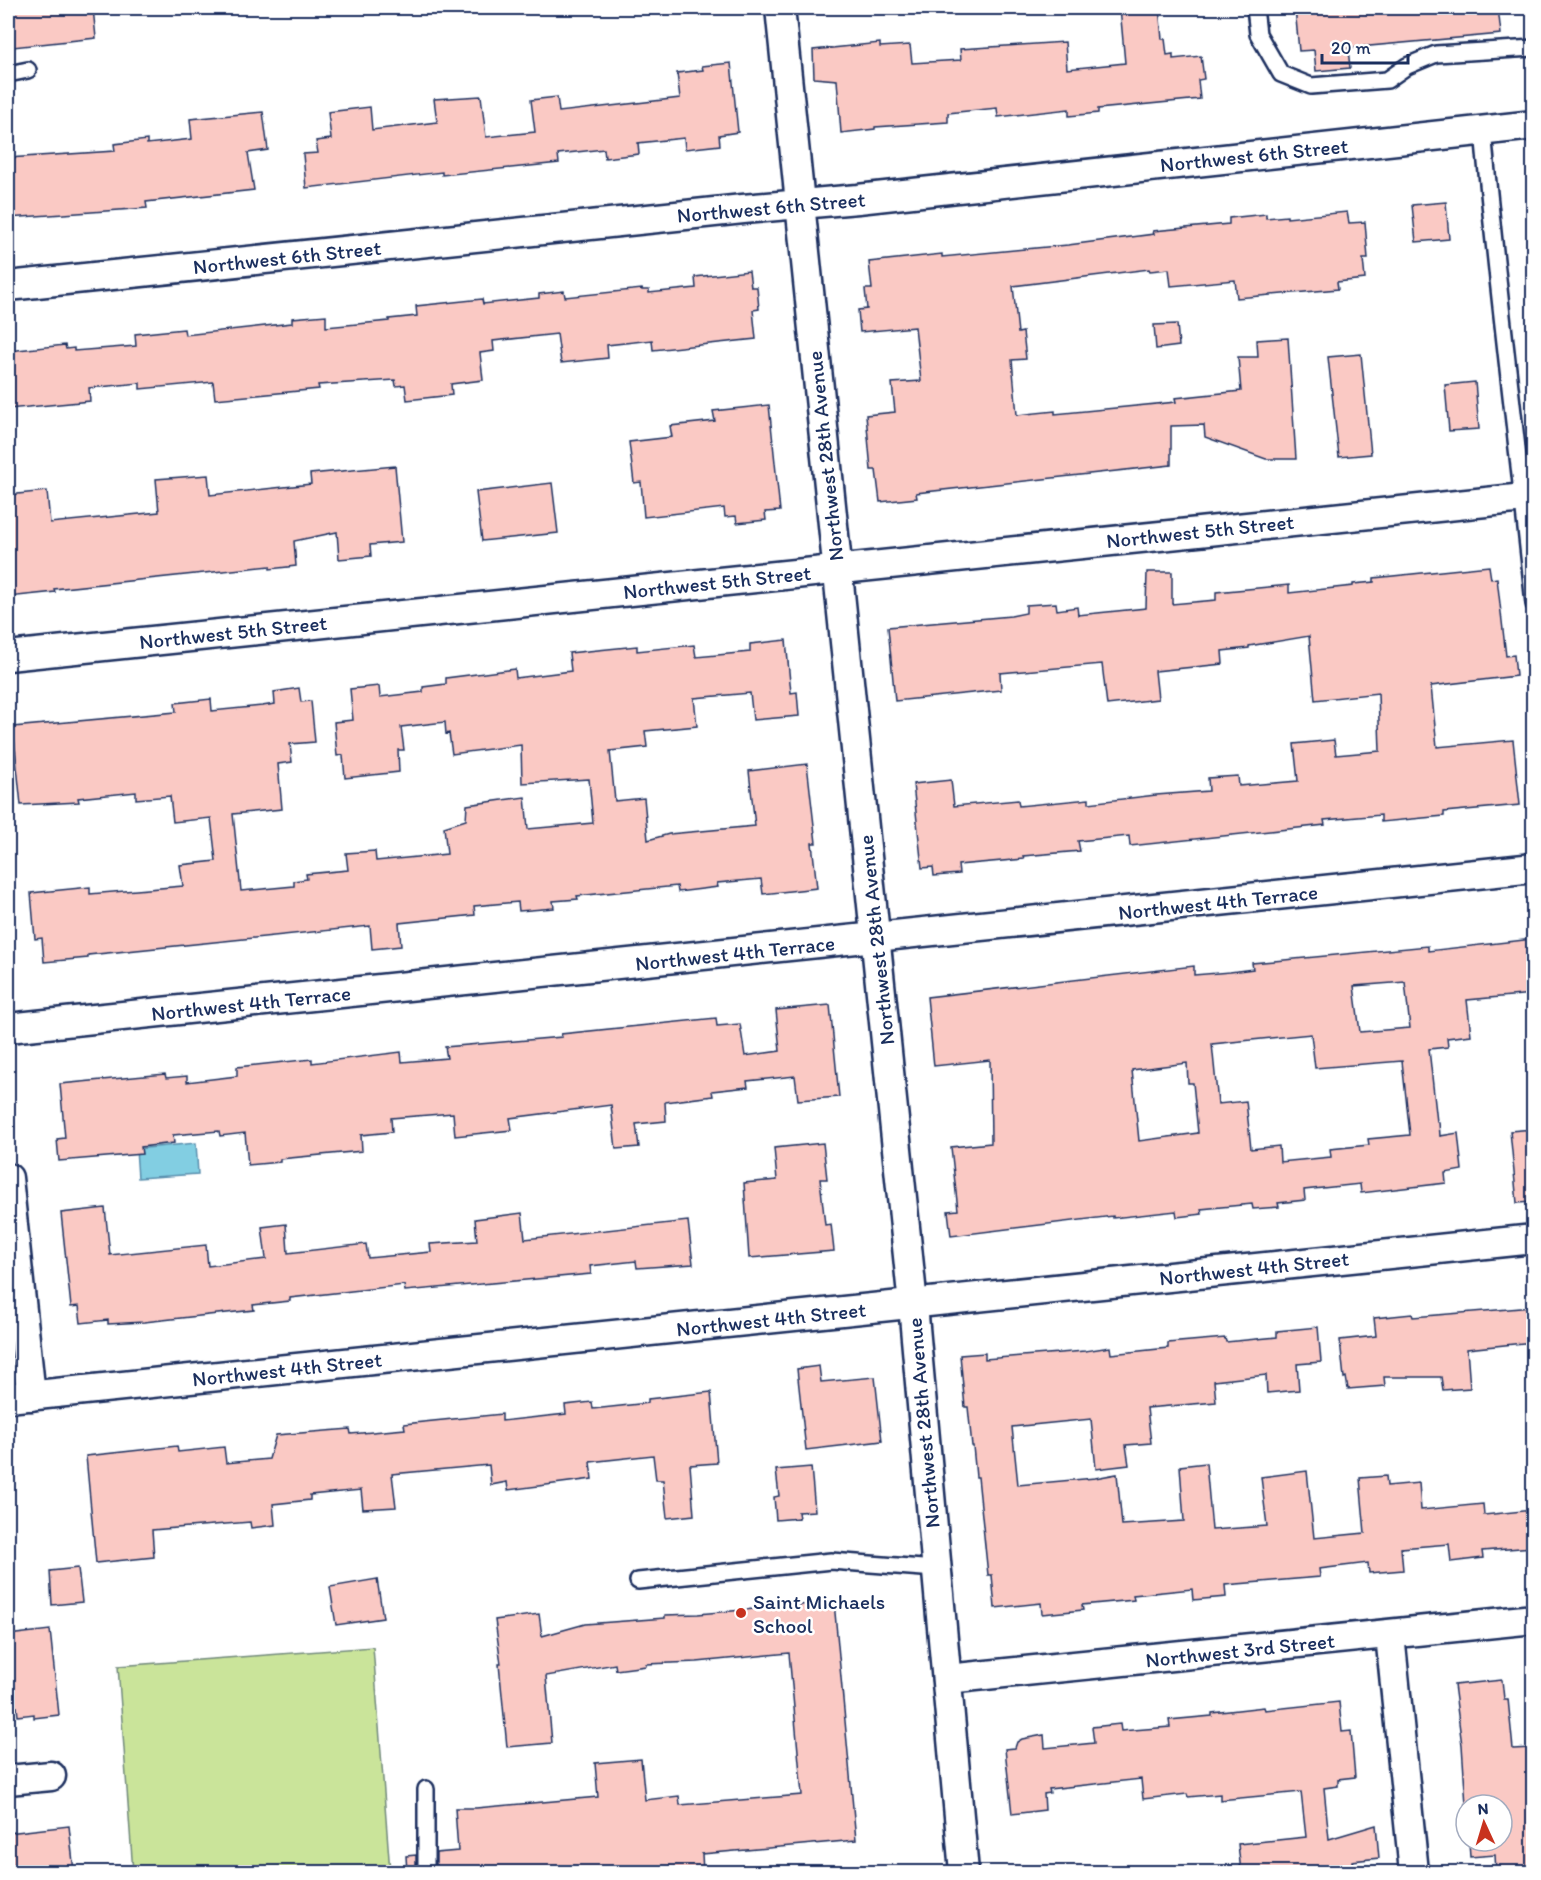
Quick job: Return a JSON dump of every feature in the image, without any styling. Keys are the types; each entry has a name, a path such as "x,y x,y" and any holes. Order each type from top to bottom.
{"street":[{"name":"Northwest 28th Avenue","path":"780,8 913,1305 964,1872"},
{"name":"Northwest 6th Street","path":"8,286 858,199 1533,125"},
{"name":"Northwest 5th Street","path":"8,656 1528,497"},
{"name":"Northwest 4th Terrace","path":"8,1028 1533,868"},
{"path":"8,1178 19,1397"},
{"name":"Northwest 4th Street","path":"19,1397 1533,1239"},
{"name":"Northwest 3rd Street","path":"947,1679 1533,1619"},
{"path":"1390,1635 1414,1872"},
{"path":"8,1780 51,1776"}],"lane":[{"path":"1255,8 1258,34 1281,74 1311,87 1387,80 1407,66 1436,54 1533,48"},
{"path":"8,74 28,70"},
{"path":"1483,130 1509,386 1528,497 1533,604"},
{"path":"638,1581 831,1561 936,1569"},
{"path":"426,1789 426,1872"}],"green space":[{"path":"373,1647 390,1872 133,1872 118,1666"}],"water":[{"path":"196,1143 198,1174 138,1178 136,1149"}],"building":[{"path":"8,8 93,8 96,38 13,47"},
{"path":"1120,8 1159,8 1162,39 1165,39 1167,55 1173,54 1173,59 1201,56 1204,79 1198,80 1200,99 1098,109 1098,113 1069,116 1069,109 998,117 997,108 948,113 948,122 875,127 875,129 841,133 837,80 814,78 813,50 880,43 880,47 910,45 912,63 961,60 960,49 1065,42 1067,69 1125,63"},
{"path":"1295,8 1498,8 1501,34 1348,48 1350,68 1316,71 1314,50 1299,51"},
{"path":"731,63 738,132 719,135 720,145 685,149 684,138 638,143 639,154 605,158 604,149 558,154 559,163 442,175 442,172 306,188 303,154 318,153 316,141 331,139 328,112 370,107 372,130 437,122 434,99 481,96 486,137 535,132 531,100 557,97 559,112 680,98 677,73 703,70 702,66"},
{"path":"263,112 268,150 248,153 254,190 146,202 147,208 8,218 8,158 115,151 114,144 147,140 147,144 192,139 190,119"},
{"path":"1446,202 1449,239 1416,242 1412,205"},
{"path":"1347,212 1349,223 1365,222 1368,259 1363,259 1365,279 1337,282 1338,289 1237,298 1235,280 1171,286 1169,269 1150,271 1149,269 1013,286 1018,333 1023,332 1026,359 1012,360 1017,415 1055,411 1055,414 1176,402 1175,398 1241,391 1238,357 1258,357 1257,340 1288,338 1296,459 1266,459 1205,437 1204,425 1171,426 1171,465 916,493 917,498 880,502 876,470 871,470 866,415 895,412 892,383 921,381 915,327 860,332 858,310 867,309 865,289 872,289 869,262 1068,245 1154,234 1153,231 1229,224 1229,218 1266,214 1266,218 1287,216 1287,218"},
{"path":"749,271 751,287 757,287 759,309 753,310 756,339 653,350 652,340 607,345 608,358 561,363 557,334 493,341 494,351 480,353 483,380 451,384 452,395 407,400 405,385 396,386 395,380 318,385 319,389 215,399 213,382 140,389 140,383 89,388 90,401 8,409 8,351 65,345 66,349 74,348 74,351 136,346 135,334 184,329 185,335 292,323 292,318 326,315 326,327 389,321 389,319 417,316 416,306 482,299 483,304 539,298 539,294 564,291 565,297 642,289 649,290 649,293 696,288 695,277"},
{"path":"1177,324 1179,346 1156,349 1154,325"},
{"path":"1361,354 1371,454 1339,457 1328,357"},
{"path":"1475,382 1479,429 1449,431 1445,385"},
{"path":"769,405 780,511 765,512 766,520 737,523 736,516 725,517 724,508 644,517 641,482 634,483 629,442 672,437 670,426 715,421 713,411"},
{"path":"395,466 402,542 370,545 371,556 339,559 337,532 294,541 296,566 270,569 270,566 54,589 55,592 8,597 8,495 47,491 50,523 159,512 156,479 208,475 210,495 311,484 310,474"},
{"path":"552,483 558,533 482,541 476,492"},
{"path":"1489,566 1491,579 1497,578 1506,656 1514,655 1516,676 1431,686 1437,747 1513,740 1520,805 1444,812 1444,816 1381,822 1381,815 1324,820 1325,825 1130,846 1129,836 1078,841 1080,851 958,865 959,874 934,876 933,867 922,868 913,784 951,780 954,806 1018,800 1019,806 1089,799 1089,803 1209,791 1208,778 1238,776 1239,786 1298,781 1294,744 1334,740 1336,755 1380,751 1378,693 1315,700 1309,636 1222,651 1223,664 1155,671 1158,699 1107,705 1102,664 1000,673 1001,690 895,701 888,627 1011,616 1026,613 1026,605 1056,603 1057,610 1077,607 1078,615 1146,608 1147,572 1172,572 1172,604 1216,600 1216,592 1289,585 1289,593 1353,586 1353,584 1374,582 1374,578"},
{"path":"786,640 791,693 797,692 799,716 753,720 750,693 694,698 697,726 645,731 647,747 610,751 615,801 644,798 648,840 669,834 755,826 749,771 807,764 816,843 812,843 817,888 763,894 761,879 717,883 718,887 678,892 677,886 577,896 578,899 553,901 554,908 519,911 518,902 474,906 475,915 399,923 401,946 372,949 370,926 88,955 88,958 44,962 42,938 35,939 31,893 90,887 90,894 183,886 180,865 216,861 211,818 173,822 170,796 136,799 136,792 78,798 79,802 21,805 13,727 176,712 175,703 211,699 212,711 262,706 275,704 274,692 299,688 301,702 311,701 315,742 290,744 292,762 278,764 282,809 233,814 241,891 294,886 294,881 307,879 306,874 348,870 346,853 375,851 376,861 447,854 444,827 466,820 467,805 525,797 528,829 593,823 589,779 522,783 521,745 452,754 445,722 401,727 404,750 398,750 399,772 345,778 343,755 337,756 334,722 353,720 350,689 379,686 380,697 423,692 423,687 446,684 446,678 515,669 516,678 571,671 569,653 637,646 637,651 694,645 696,657 750,652 750,644"},
{"path":"1533,939 1533,994 1467,1000 1471,1035 1447,1038 1448,1047 1429,1049 1440,1136 1458,1133 1462,1170 1445,1173 1446,1183 1361,1193 1360,1184 1304,1190 1305,1200 1278,1203 1279,1207 1253,1209 1252,1204 1201,1209 1202,1214 1177,1217 1176,1211 1113,1218 1113,1216 951,1236 948,1211 958,1210 951,1147 991,1143 990,1060 934,1066 927,997 1194,966 1194,975 1253,969 1252,963 1428,946 1428,951","holes":["1405,982 1410,1028 1360,1032 1354,986","1311,1034 1315,1068 1402,1061 1410,1135 1368,1139 1369,1145 1330,1149 1331,1157 1280,1162 1279,1146 1251,1149 1246,1101 1218,1104 1212,1044","1187,1063 1188,1083 1193,1083 1198,1133 1139,1141 1132,1070"]},
{"path":"830,1005 839,1097 798,1100 795,1076 747,1081 748,1087 712,1091 713,1096 665,1102 666,1121 636,1124 639,1147 616,1149 611,1105 510,1118 512,1130 455,1136 453,1113 391,1118 392,1132 361,1135 362,1151 280,1159 280,1162 248,1165 245,1133 220,1136 219,1131 173,1135 174,1143 141,1147 142,1154 59,1161 57,1139 65,1138 60,1084 165,1074 166,1078 187,1076 187,1082 237,1076 237,1067 312,1059 312,1063 401,1052 402,1062 447,1058 445,1047 562,1037 561,1034 716,1018 717,1026 740,1024 745,1056 780,1051 776,1010"},
{"path":"1533,1129 1533,1202 1517,1203 1510,1131"},
{"path":"823,1143 827,1179 820,1179 825,1225 831,1224 834,1251 749,1258 744,1183 777,1180 774,1148"},
{"path":"105,1208 110,1255 206,1245 208,1266 266,1259 262,1227 286,1224 288,1253 366,1244 368,1258 431,1252 430,1244 477,1241 475,1219 522,1213 525,1239 688,1221 693,1264 637,1268 636,1261 590,1266 591,1274 405,1291 404,1285 290,1298 290,1301 253,1305 254,1310 144,1322 108,1324 108,1320 81,1323 79,1306 71,1307 61,1213"},
{"path":"1533,1307 1533,1342 1467,1349 1470,1388 1443,1390 1441,1377 1384,1377 1385,1386 1348,1389 1346,1377 1344,1378 1340,1340 1376,1336 1374,1318"},
{"path":"1318,1327 1321,1362 1297,1364 1299,1390 1267,1393 1266,1375 1214,1381 1216,1402 1147,1408 1151,1443 1126,1445 1129,1465 1096,1469 1091,1419 1012,1427 1018,1485 1117,1474 1122,1525 1184,1521 1180,1466 1206,1463 1212,1530 1267,1526 1261,1477 1307,1471 1314,1538 1365,1533 1360,1478 1386,1476 1387,1486 1419,1483 1421,1510 1483,1504 1484,1515 1533,1510 1533,1547 1482,1551 1483,1558 1451,1562 1449,1544 1401,1548 1403,1570 1369,1573 1368,1563 1319,1569 1320,1577 1225,1585 1226,1597 1193,1600 1192,1589 1133,1595 1134,1600 1082,1605 1083,1610 1042,1614 1041,1603 995,1608 992,1575 988,1575 978,1477 976,1477 968,1407 965,1407 960,1355 985,1353 985,1359 1110,1347 1111,1354 1168,1348 1168,1343 1225,1338 1226,1342 1277,1337 1277,1331"},
{"path":"819,1366 821,1382 875,1377 882,1441 806,1450 797,1369"},
{"path":"711,1392 717,1463 690,1465 694,1515 667,1518 663,1480 656,1480 653,1455 590,1462 592,1479 508,1490 507,1482 491,1485 489,1465 392,1474 396,1507 363,1509 361,1490 310,1495 310,1500 273,1504 275,1525 251,1528 250,1522 152,1530 154,1557 96,1563 86,1456 177,1446 178,1452 224,1447 226,1463 269,1459 276,1435 350,1429 351,1434 405,1429 404,1424 502,1414 502,1421 566,1414 565,1405 592,1402 593,1409 648,1403 648,1399"},
{"path":"811,1467 815,1511 798,1512 799,1518 776,1520 774,1497 779,1496 776,1470"},
{"path":"78,1568 82,1602 52,1605 50,1571"},
{"path":"377,1579 383,1618 336,1625 330,1587"},
{"path":"834,1602 856,1840 702,1854 703,1872 436,1872 436,1853 458,1851 455,1808 598,1797 595,1763 641,1759 645,1800 679,1796 680,1805 802,1795 789,1653 697,1662 646,1664 646,1666 616,1670 615,1664 546,1676 552,1743 507,1747 499,1664 501,1664 495,1620 539,1614 542,1636 585,1624 665,1618 665,1615"},
{"path":"50,1630 59,1715 34,1718 34,1714 18,1716 17,1707 12,1708 8,1635"},
{"path":"1502,1680 1504,1699 1508,1699 1513,1749 1533,1748 1533,1871 1496,1872 1495,1855 1470,1857 1470,1853 1514,1853 1514,1793 1465,1793 1454,1685"},
{"path":"1339,1702 1342,1732 1351,1731 1355,1777 1338,1779 1338,1786 1324,1788 1329,1839 1376,1825 1379,1858 1352,1861 1353,1872 1241,1872 1238,1844 1306,1837 1301,1792 1220,1800 1220,1794 1188,1797 1187,1794 1143,1799 1141,1779 1049,1789 1050,1793 1044,1794 1045,1810 1012,1814 1005,1749 1015,1748 1017,1742 1022,1739 1044,1735 1045,1748 1094,1743 1092,1727 1120,1724 1121,1731 1170,1727 1169,1720 1212,1716 1212,1713"},
{"path":"69,1826 74,1872 8,1872 8,1833"},
{"path":"416,1855 416,1872 407,1872 406,1856"}],"place":[{"name":"Saint Michaels School","path":"741,1613"}]}
